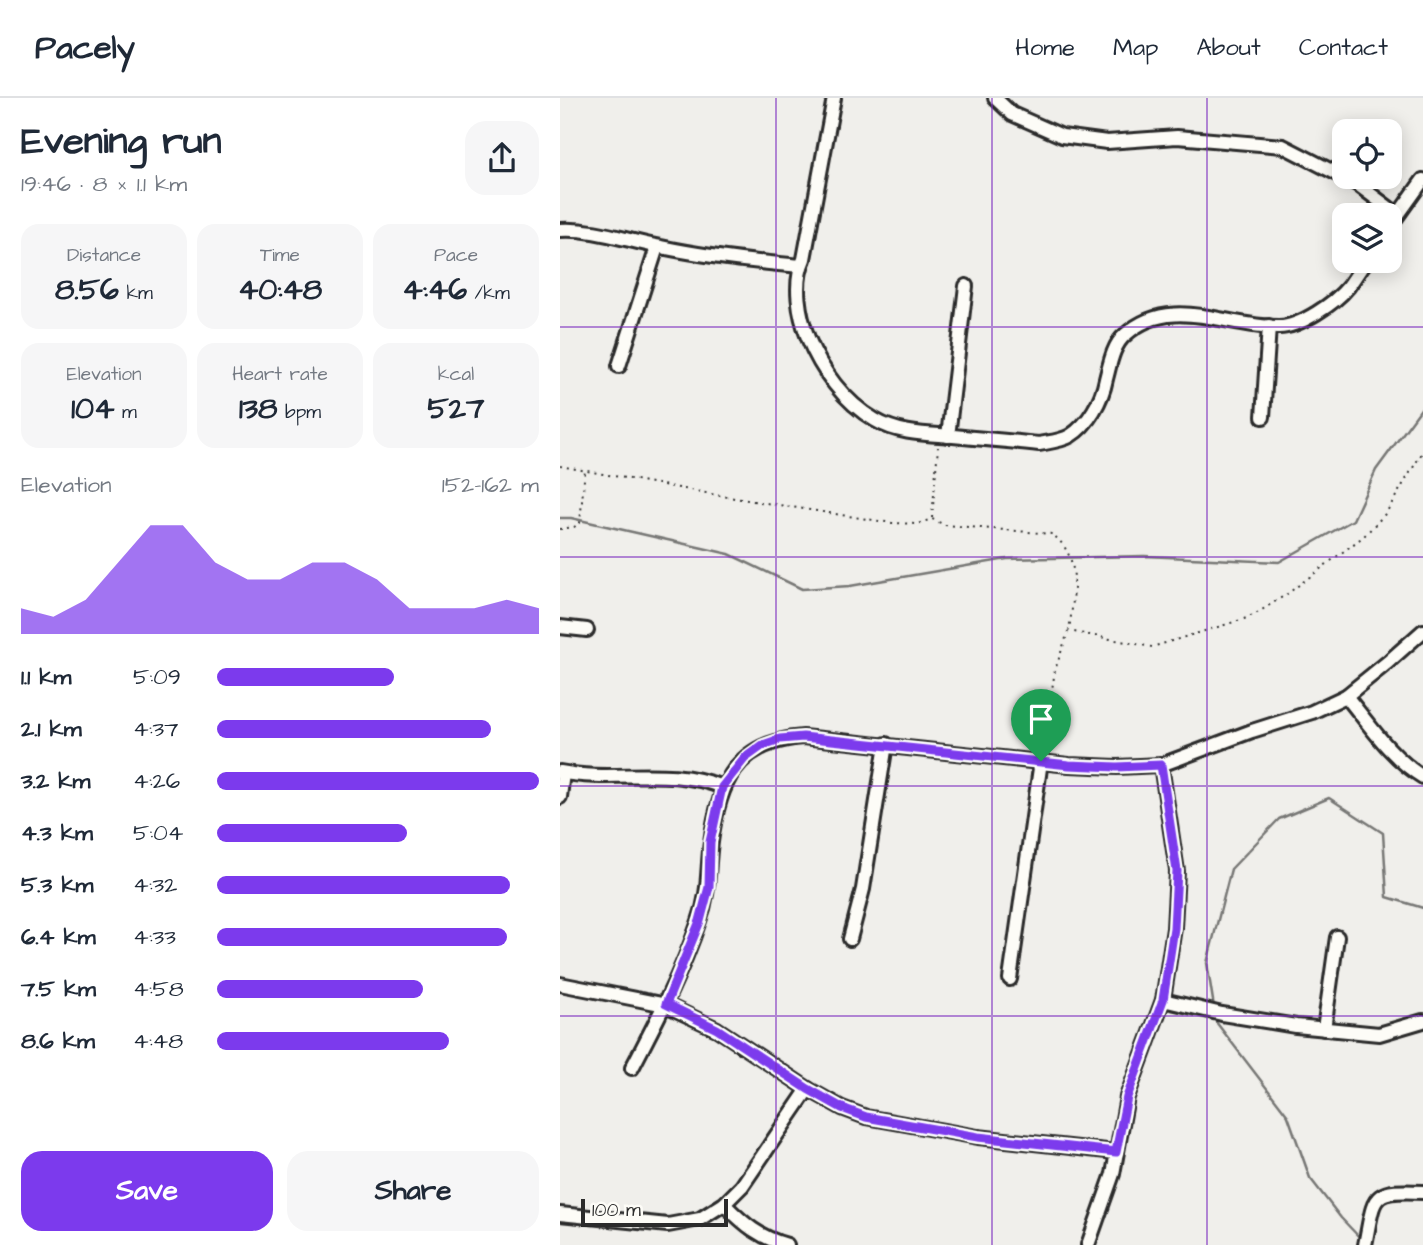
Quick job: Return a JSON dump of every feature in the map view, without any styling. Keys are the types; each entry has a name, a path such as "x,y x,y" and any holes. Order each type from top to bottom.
{"street":[{"path":"834,98 801,266 799,300 803,324 814,352 848,401 876,421 910,432 1039,444 1070,436 1083,424 1104,391 1115,349 1124,335 1154,317 1180,313 1281,327 1301,322 1324,307 1347,289 1358,273"},
{"path":"995,98 1012,114 1062,136 1107,142 1177,136 1283,146 1357,184 1383,203"},
{"path":"1402,209 1423,180"},
{"path":"560,230 614,235 657,247 715,258 801,266"},
{"path":"619,366 657,247"},
{"path":"944,435 966,286"},
{"path":"1263,417 1269,326"},
{"path":"560,627 587,630"},
{"path":"632,1068 666,1004 700,921 709,887 710,842 722,787 745,758 763,745 780,739 803,737 1117,767 1161,765 1312,712 1346,696 1423,631"},
{"path":"1346,696 1391,751 1411,770 1423,777"},
{"path":"850,939 863,889 886,744"},
{"path":"1010,979 1041,761"},
{"path":"1087,1245 1114,1174 1127,1097 1163,1000 1174,928 1177,871 1161,765"},
{"path":"560,797 562,772 611,776 679,775 705,780 722,787"},
{"path":"1324,1029 1337,937"},
{"path":"560,984 666,1004 717,1029 808,1089 842,1108 878,1121 978,1137 1116,1152"},
{"path":"1163,1000 1222,1014 1379,1034 1423,1021"},
{"path":"560,1214 668,1226 700,1219 724,1205 742,1186 808,1089"},
{"path":"1365,1245 1373,1203 1384,1193 1393,1191 1423,1192"},
{"path":"724,1205 747,1228 788,1245"}],"path":[{"path":"932,519 944,435"},
{"path":"1069,631 1152,647 1256,613 1287,594 1364,536 1386,513 1423,452"},
{"path":"560,466 722,496 892,523 917,524 932,519 945,525 1052,534 1074,563 1069,631 1055,670 1041,761"},
{"path":"560,529 574,527 580,523 585,469"}],"waterway":[{"path":"560,518 571,518 729,554 802,589 850,586 1007,559 1144,556 1279,562 1353,520 1376,470 1423,406"},
{"path":"1214,1007 1207,963 1231,869 1279,819 1329,798 1383,833 1387,897 1423,908"},
{"path":"1215,1018 1288,1116 1310,1178 1362,1240"}],"route":[{"path":"803,737 1041,761 1117,767 1161,765 1177,871 1174,928 1163,1000 1127,1097 1116,1152 978,1137 878,1121 842,1108 808,1089 717,1029 666,1004 700,921 709,887 710,842 722,787 745,758 763,745 780,739 803,737"}]}
